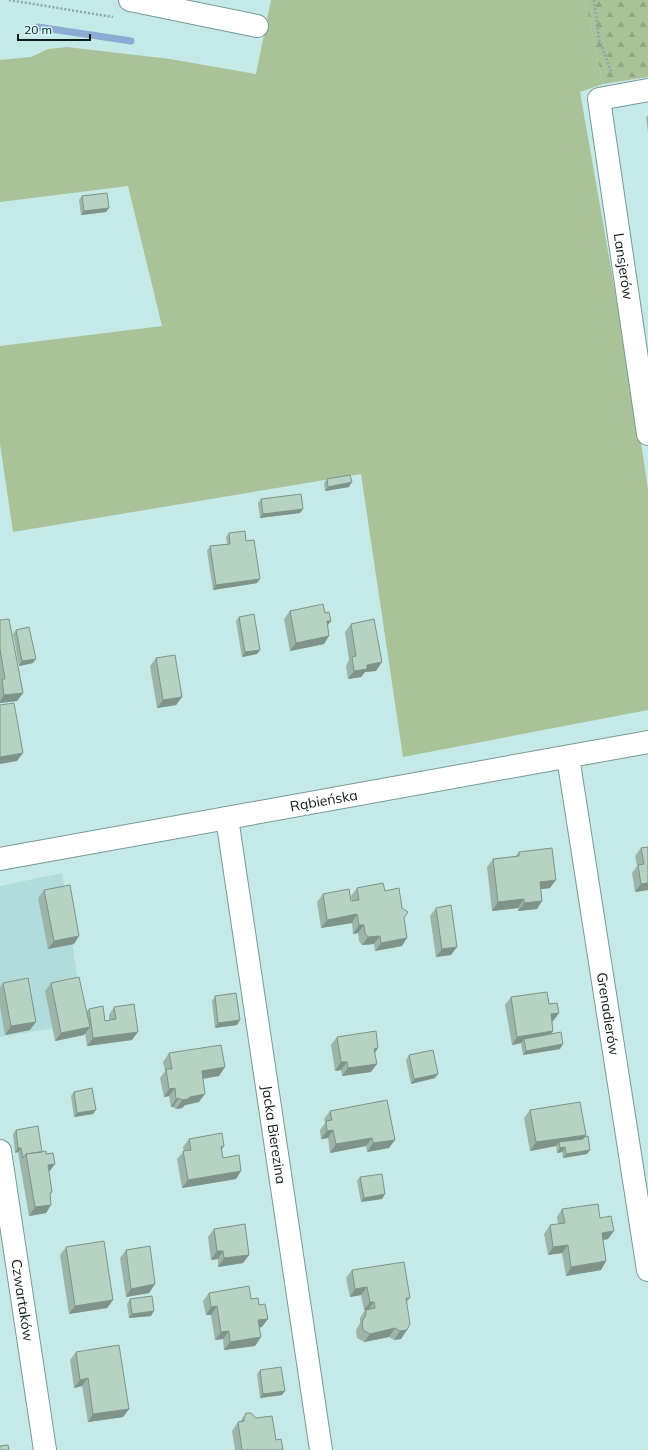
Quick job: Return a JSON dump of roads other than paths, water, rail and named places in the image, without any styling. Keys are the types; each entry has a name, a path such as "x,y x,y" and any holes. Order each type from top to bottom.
{"street":[{"path":"130,0 257,26"},
{"name":"Lansjerów","path":"648,90 599,99 648,434"},
{"name":"Rąbieńska","path":"0,859 648,742"},
{"name":"Grenadierów","path":"568,757 648,1270"},
{"name":"Jacka Bierezina","path":"227,818 321,1450"},
{"name":"Czwartaków","path":"0,1151 45,1450"}],"waterway":[{"path":"38,27 131,41"}]}
